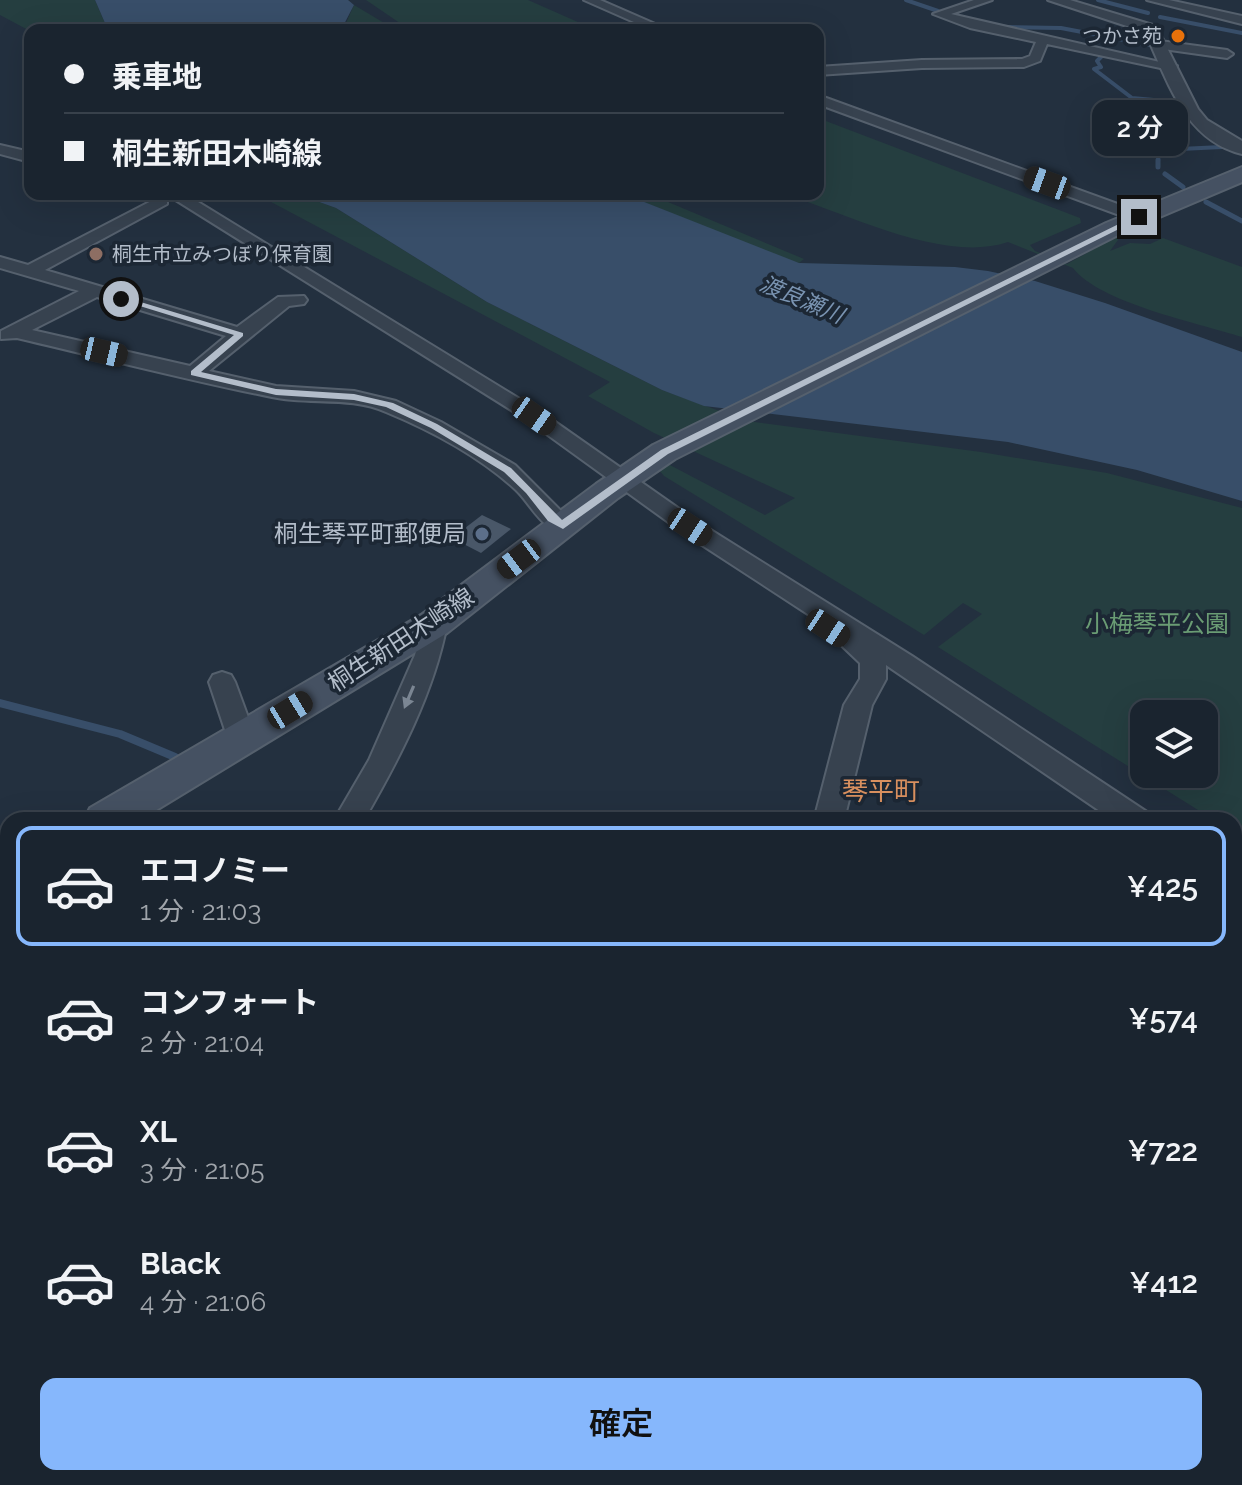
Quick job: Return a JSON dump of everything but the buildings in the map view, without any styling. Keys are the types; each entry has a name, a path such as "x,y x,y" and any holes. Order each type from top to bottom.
{"main road":[{"name":"桐生新田木崎線","path":"122,812 434,624 638,469 1054,258 1139,217 1242,174"}],"street":[{"path":"590,0 648,24"},
{"path":"986,0 939,14 1043,40 1170,66"},
{"path":"1055,0 1151,29"},
{"path":"1153,0 1242,20"},
{"path":"607,7 630,2"},
{"path":"1174,3 1148,19 1185,103 1195,118 1242,149"},
{"path":"824,71 922,64 1017,64 1035,58 1043,40"},
{"path":"1160,45 1227,54"},
{"path":"824,101 1139,217"},
{"path":"0,149 24,155"},
{"path":"30,271 155,200"},
{"path":"168,200 215,231 236,235 534,416 638,469 690,527 814,605 1124,812"},
{"path":"0,262 240,334"},
{"path":"7,336 94,291"},
{"path":"194,373 284,301 298,300"},
{"path":"7,336 276,392 354,397 389,405 434,426 507,470 530,491 552,519 563,525"},
{"path":"814,605 819,621 868,654 875,666 873,679 858,705 831,812"},
{"path":"354,812 382,763 428,655 434,624"},
{"path":"222,682 242,739"}],"green space":[{"path":"0,0 95,0 105,24 24,24 24,28 0,15"},
{"path":"366,0 528,0 582,24 401,24"},
{"path":"354,5 386,24 346,24"},
{"path":"824,120 1080,218 1081,223 1030,245 1035,251 1067,264 1123,233 1110,251 1130,243 1150,244 1163,238 1242,267 1242,337 1127,302 1105,292 1073,268 1008,242 983,247 955,246 925,241 801,200 824,200"},
{"name":"小梅琴平公園","path":"267,200 314,200 336,208 487,302 662,390 747,421 981,452 1107,473 1242,508 1242,812 1201,812 1163,788 1218,788 1218,700 1130,700 1130,767 938,647 982,614 963,603 924,635 664,476 659,470 668,464 765,515 795,498 654,433 588,396 610,382"},
{"path":"639,200 663,200 804,259 799,263"}],"water":[{"path":"95,0 348,0 354,5 344,24 105,24"},
{"name":"渡良瀬川","path":"314,200 639,200 799,263 955,267 988,271 1035,281 1105,303 1242,352 1242,501 1137,470 1008,442 704,406 662,390 487,302 336,208"}],"waterway":[{"path":"906,0 938,11"},
{"path":"1098,0 1148,13"},
{"path":"1160,17 1242,33"},
{"path":"1000,27 1061,28 1150,45"},
{"path":"1103,55 1097,61 1101,67 1094,69 1132,98 1154,100 1169,114 1178,114"},
{"path":"1158,162 1159,150 1222,147"},
{"path":"1158,162 1158,167"},
{"path":"1165,174 1183,187"},
{"path":"1206,202 1242,221"},
{"path":"0,703 120,734 175,757"}],"place":[{"name":"つかさ苑","path":"1178,36"},
{"name":"桐生市立みつぼり保育園","path":"96,254"},
{"name":"桐生琴平町郵便局","path":"482,534"}],"district":[{"name":"琴平町","path":"881,791"}],"route":[{"path":"121,299 240,334 194,373 276,392 374,400 409,413 507,470 530,491 552,519 563,525 664,452 1139,217"}]}
